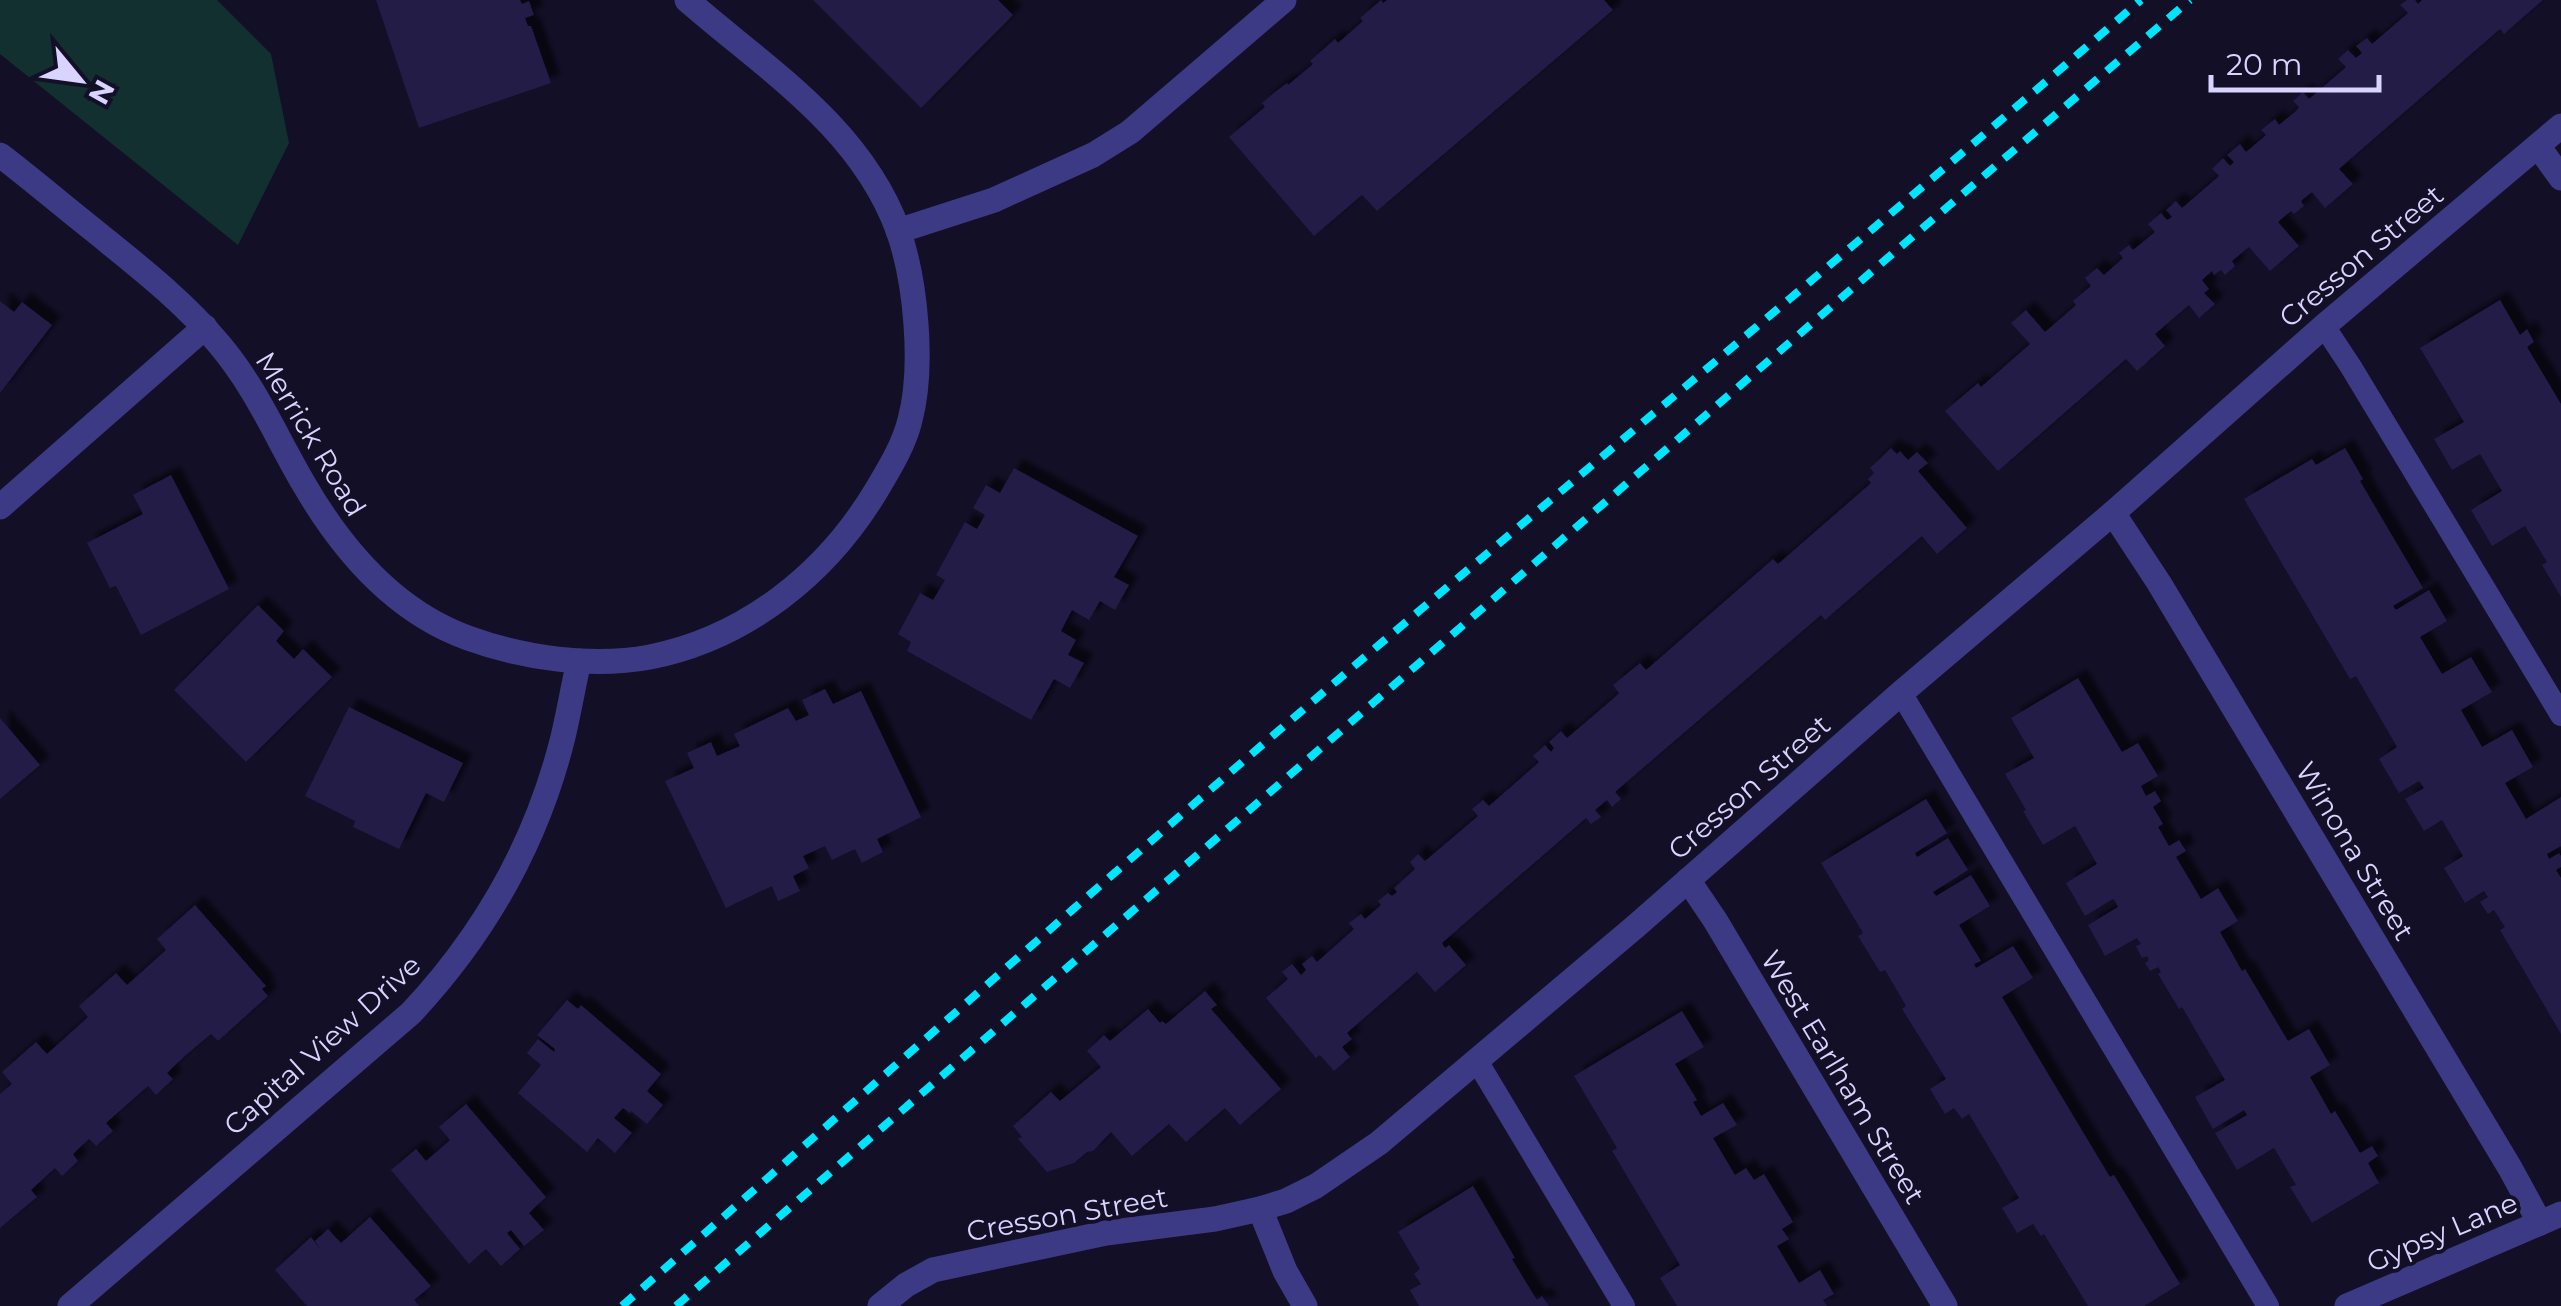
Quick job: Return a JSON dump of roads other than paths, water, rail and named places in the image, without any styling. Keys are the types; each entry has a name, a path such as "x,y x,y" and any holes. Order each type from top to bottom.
{"street":[{"name":"Merrick Road","path":"0,156 150,276 204,327 252,386 304,486 339,538 371,576 410,608 464,637 514,652 579,661 647,657 705,642 754,616 798,585 835,550 890,467 910,422 918,368 914,298 898,232 860,161 798,91 687,0"},
{"path":"898,232 994,200 1093,156 1130,132 1284,0"},
{"name":"Cresson Street","path":"880,1306 933,1270 1106,1233 1215,1220 1260,1209 1286,1200 1345,1168 1688,880 2113,514 2324,326 2561,126"},
{"path":"2538,146 2561,178"},
{"path":"0,507 204,327"},
{"name":"Winona Street","path":"2113,514 2159,582 2510,1168 2550,1218"},
{"name":"Capital View Drive","path":"70,1306 381,1039 436,986 500,897 535,820 562,739 579,661"},
{"name":"West Earlham Street","path":"1688,880 1945,1306"},
{"path":"1260,1209 1305,1306"},
{"name":"Gypsy Lane","path":"2347,1306 2550,1218"}],"lane":[{"path":"2324,326 2561,715"},
{"path":"1901,693 2268,1306"},
{"path":"1477,1060 1624,1306"}],"railway":[{"path":"622,1306 1278,731 2141,0"},
{"path":"676,1306 2190,0"}]}
